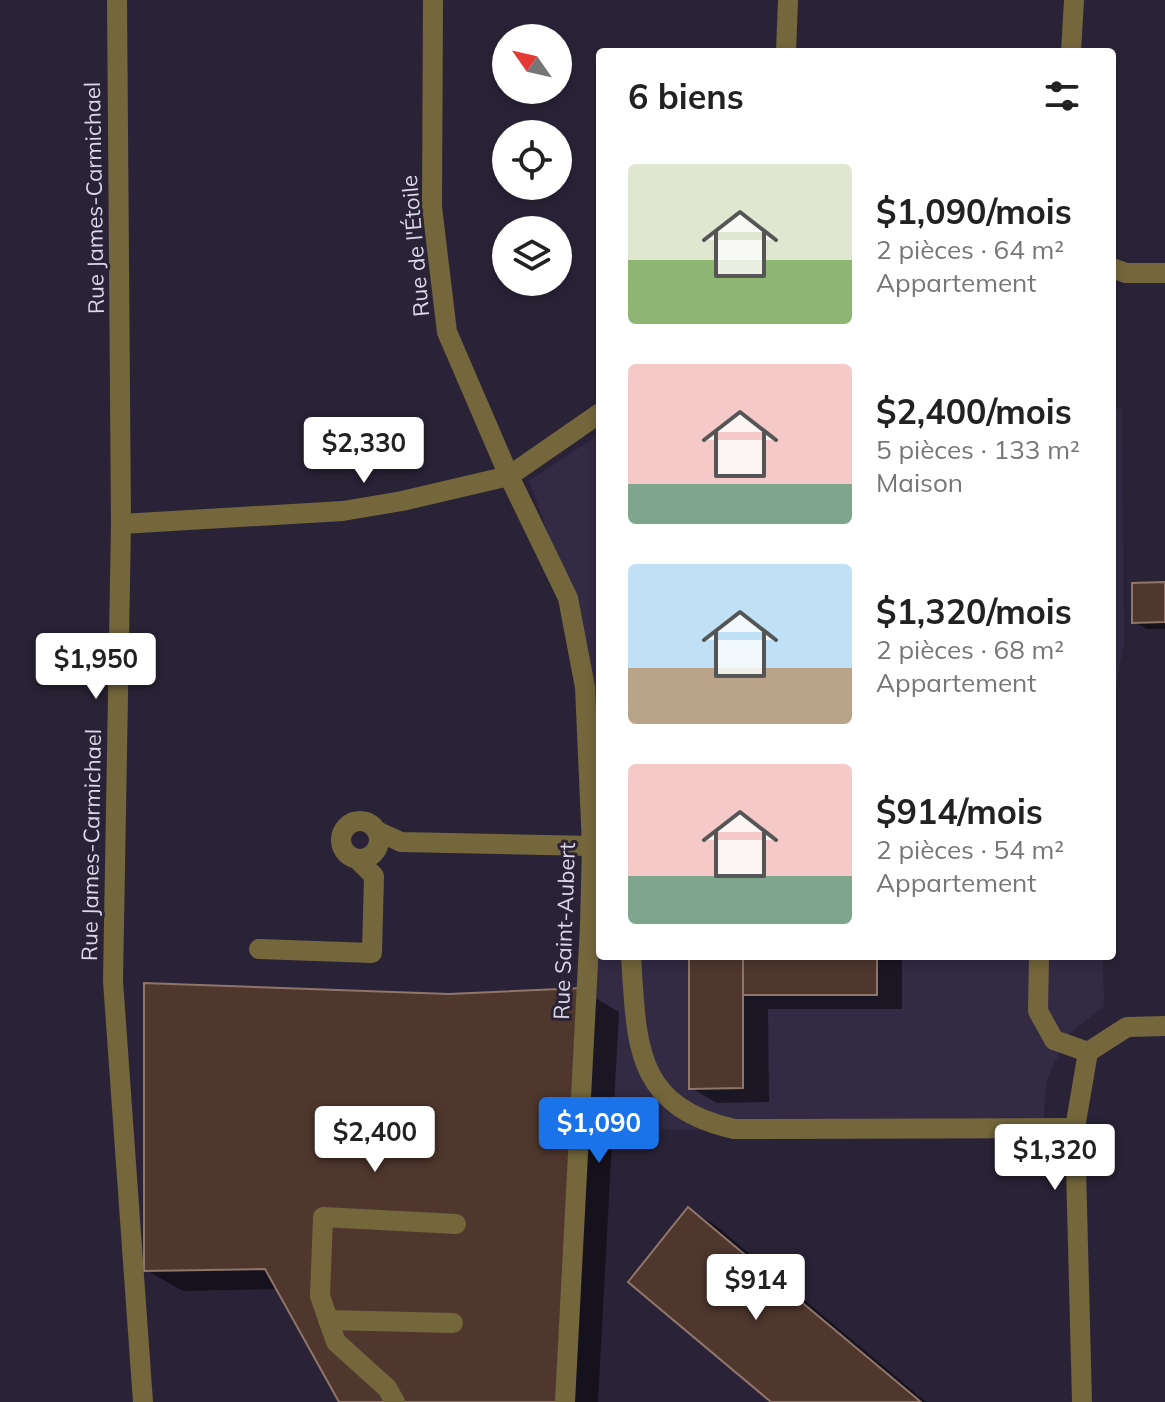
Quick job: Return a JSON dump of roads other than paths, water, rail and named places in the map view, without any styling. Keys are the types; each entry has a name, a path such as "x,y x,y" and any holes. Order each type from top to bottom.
{"street":[{"name":"Rue James-Carmichael","path":"117,0 121,524 113,981 143,1402"},
{"name":"Rue de l'Étoile","path":"433,0 432,207 447,332 509,476"},
{"path":"786,48 788,0"},
{"path":"1071,48 1074,0"},
{"path":"1116,269 1126,273 1165,273"},
{"path":"121,524 343,511 402,501 509,476 596,416"},
{"name":"Rue Saint-Aubert","path":"509,476 568,598 585,687 592,846 565,1402"},
{"path":"259,949 372,953 374,876 342,849 341,834 350,823 363,821 401,842 592,846"},
{"path":"358,860 371,856 377,849 377,831"},
{"path":"631,960 640,1052 671,1102 707,1123 734,1129 1075,1128"},
{"path":"1039,960 1038,1011 1054,1040 1088,1052"},
{"path":"1082,1402 1075,1128 1088,1052 1127,1027 1165,1026"},
{"path":"395,1402 387,1388 336,1342 320,1296 323,1217 456,1224"},
{"path":"328,1320 453,1323"}]}
